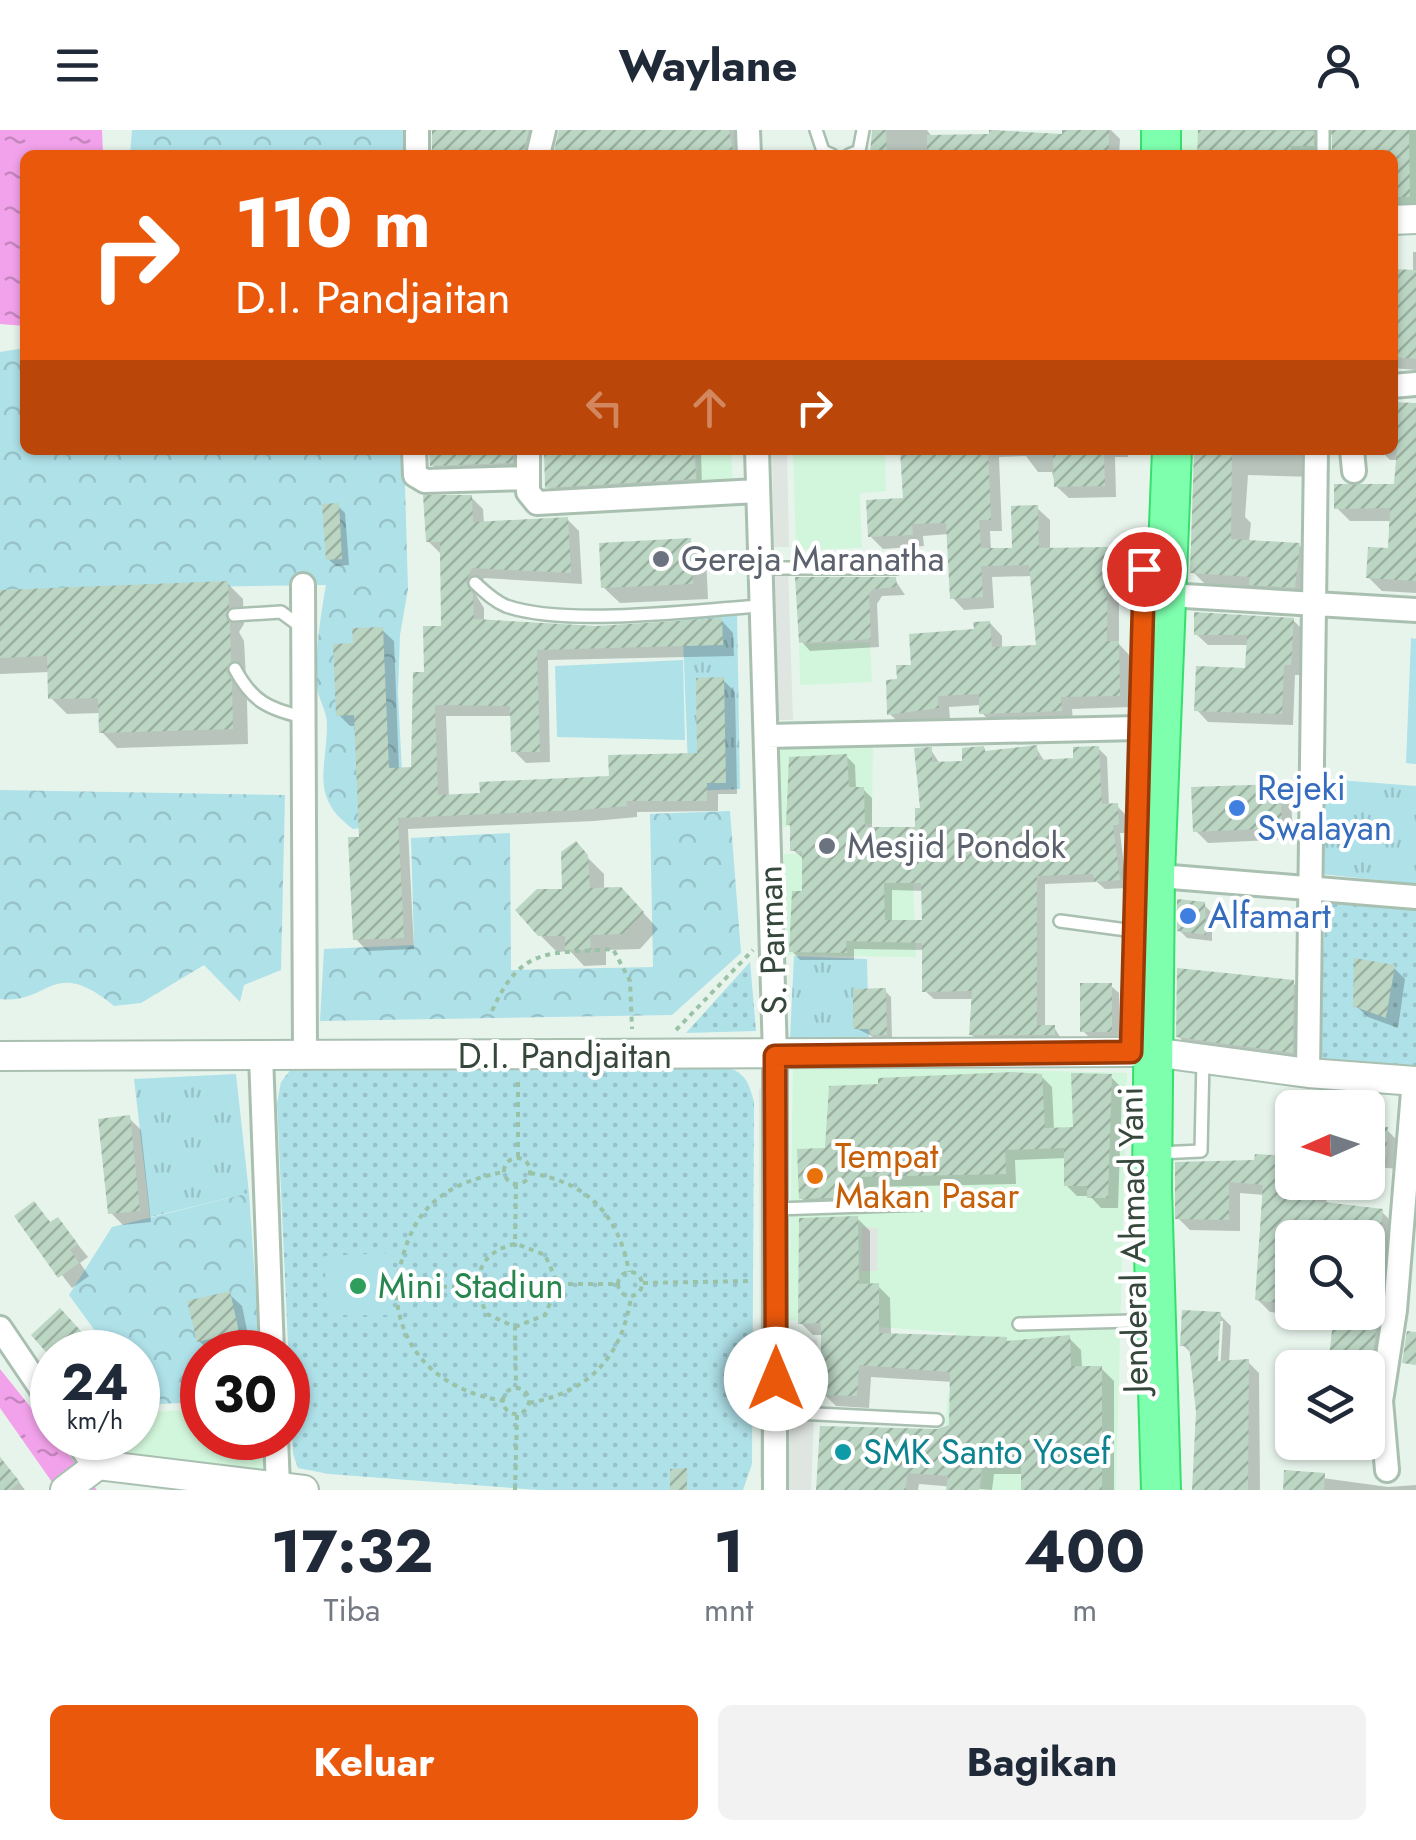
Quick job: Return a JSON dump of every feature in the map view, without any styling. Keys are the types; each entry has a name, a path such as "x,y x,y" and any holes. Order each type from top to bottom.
{"highway":[{"name":"Jenderal Ahmad Yani","path":"1146,455 1140,728 1145,874 1132,1321 1153,1489"},
{"name":"Jenderal Ahmad Yani","path":"1153,1489 1152,1153 1134,931 1145,874 1168,595 1172,455"}],"street":[{"path":"414,455 416,476 424,481 528,478"},
{"path":"528,455 532,500 547,504 757,490"},
{"name":"S. Parman","path":"757,455 753,561 762,606 775,1056 775,1490"},
{"path":"1308,1072 1316,455"},
{"path":"302,585 305,1056"},
{"path":"1168,595 1416,610"},
{"path":"766,736 1140,728"},
{"path":"1145,874 1416,897"},
{"name":"D.I. Pandjaitan","path":"0,1056 1142,1052 1415,1080"},
{"path":"260,1056 271,1330"},
{"path":"1385,1369 1405,1312 1415,1080"},
{"path":"0,1328 30,1372"},
{"path":"1385,1459 1387,1470"},
{"path":"81,1476 291,1488 283,1460"}],"lane":[{"path":"753,561 896,568"},
{"path":"476,583 507,606 538,611 587,614 762,606"},
{"path":"234,614 281,612 302,629"},
{"path":"235,669 248,693 261,704 303,716"},
{"path":"1060,922 1134,931"},
{"path":"1152,1153 1201,1150 1204,1059"},
{"path":"776,1210 924,1204"},
{"path":"1019,1324 1132,1321"},
{"path":"776,1412 937,1420"}],"path":[{"path":"692,558 753,561"},
{"path":"663,1044 760,943"},
{"path":"492,1011 504,984 522,963 537,954 613,949 630,981 632,1044"},
{"path":"518,1056 518,1157"},
{"path":"504,1172 507,1161 518,1157 527,1162 530,1173 526,1182 516,1184"},
{"path":"504,1172 516,1184 516,1244"},
{"path":"504,1172 468,1180 434,1198 408,1235 396,1286 403,1334 430,1370 470,1396 504,1402"},
{"path":"530,1173 578,1187 598,1203 614,1223 629,1272 642,1283 776,1280"},
{"path":"516,1244 545,1255 558,1284 545,1315 515,1326 487,1314 477,1287 479,1271 490,1253 516,1244"},
{"path":"558,1284 617,1284 629,1272"},
{"path":"617,1284 624,1296 631,1297 640,1293 642,1283"},
{"path":"396,1286 477,1287"},
{"path":"515,1490 517,1414 529,1403 556,1398 600,1370 616,1348 631,1297"},
{"path":"515,1326 516,1388"},
{"path":"517,1414 508,1410 504,1402 507,1392 516,1388 526,1392 529,1403"}],"shaded area":[{"path":"1181,130 1416,130 1416,210 1398,211 1398,150 1181,150"},
{"path":"696,455 731,455 733,480 697,482"},
{"path":"772,455 787,455 789,547 774,547"},
{"path":"793,455 885,455 886,491 860,493 862,548 796,550"},
{"path":"773,568 788,568 793,720 778,720"},
{"path":"870,642 872,682 800,685 799,644"},
{"path":"873,738 872,824 781,827 777,742"},
{"path":"912,850 916,957 785,955 784,854"},
{"path":"793,1064 1127,1073 1116,1490 981,1490 985,1432 945,1425 948,1395 954,1383 956,1333 789,1320"},
{"path":"759,1089 769,1089 769,1478 760,1478"},
{"path":"862,1227 878,1228 877,1271 861,1271"},
{"path":"792,1336 817,1340 811,1490 788,1490"},
{"path":"180,1410 180,1460 271,1460 271,1470 133,1460 160,1460 160,1412"}],"green space":[{"path":"132,130 404,130 405,150 130,150"},
{"path":"20,349 20,455 404,455 408,589 400,635 398,692 404,814 393,824 353,829 339,817 325,794 327,724 317,673 326,585 0,590 0,352"},
{"path":"737,611 740,789 689,791 682,614"},
{"path":"1411,638 1416,639 1416,764 1406,763"},
{"path":"683,660 685,740 557,737 555,666"},
{"path":"1326,779 1416,786 1416,884 1321,874"},
{"path":"0,790 285,795 281,970 244,985 240,1002 204,965 141,1003 114,1006 93,991 64,983 17,999 0,999"},
{"path":"730,811 741,953 672,1015 320,1021 324,949 414,945 411,838 510,833 511,970 653,967 650,814"},
{"path":"1327,897 1416,907 1416,1073 1315,1066"},
{"path":"794,956 867,959 869,1038 790,1039"},
{"path":"750,962 756,1031 686,1033"},
{"path":"726,1067 738,1072 746,1080 754,1102 752,1464 743,1490 539,1490 329,1474 298,1468 295,1460 310,1460 310,1330 287,1330 277,1103 281,1082 292,1068"},
{"path":"236,1074 249,1193 150,1217 134,1079"},
{"path":"249,1193 258,1330 180,1330 180,1403 160,1404 160,1330 94,1330 69,1295 112,1227"},
{"name":"Mini Stadiun","path":"389,1253 389,1315 328,1315 324,1256"}],"water":[{"path":"0,130 102,130 103,150 20,150 20,326 0,324"},
{"path":"0,1369 30,1406 30,1451 0,1408"},
{"path":"37,1460 73,1460 97,1490 60,1490"}],"building":[{"path":"432,130 529,130 524,150 432,150"},
{"path":"559,130 729,130 733,150 554,150"},
{"path":"872,130 886,130 887,150 870,150"},
{"path":"989,130 1062,134 1062,130 1109,130 1109,150 927,150 927,135 989,134"},
{"path":"1198,130 1314,131 1314,146 1291,146 1291,150 1197,150"},
{"path":"1332,130 1409,130 1410,197 1398,197 1398,150 1332,150"},
{"path":"1398,269 1416,270 1416,359 1398,358"},
{"path":"1398,402 1416,403 1416,581 1366,578 1368,547 1388,548 1390,508 1334,509 1334,484 1394,484"},
{"path":"429,455 513,455 513,463 430,466"},
{"path":"544,455 694,455 696,479 545,488"},
{"path":"900,455 988,455 991,520 979,520 981,548 1012,548 1011,506 1038,505 1039,548 1108,547 1107,641 1119,641 1120,696 1061,697 1062,711 979,714 979,694 938,696 939,708 887,715 886,680 897,679 896,665 911,665 909,634 974,629 973,622 990,621 992,647 1036,645 1029,565 981,566 983,597 950,599 946,523 912,524 913,535 868,537 866,500 903,498"},
{"path":"1053,455 1104,455 1105,486 1054,487"},
{"path":"1194,455 1232,455 1231,539 1300,543 1295,588 1249,585 1250,577 1190,573"},
{"path":"423,495 472,495 473,522 568,517 571,573 472,568 466,582 473,594 474,619 596,626 722,618 723,645 537,650 540,752 511,752 510,706 435,705 438,795 480,793 479,782 609,776 608,755 697,753 696,678 724,677 726,783 707,783 707,801 626,801 627,806 580,810 398,818 404,938 353,940 348,837 359,837 354,715 336,716 333,644 353,643 352,628 383,627 389,768 411,767 413,672 424,672 423,626 441,626 440,542 426,542"},
{"path":"339,503 342,559 326,560 322,504"},
{"path":"691,538 693,584 601,588 599,543"},
{"path":"795,577 896,577 897,587 873,589 869,594 871,639 799,643"},
{"path":"228,581 229,607 225,615 230,623 231,661 226,670 232,682 233,729 99,733 98,698 48,699 47,656 0,658 0,590"},
{"path":"1194,612 1294,618 1291,665 1284,665 1282,714 1194,711 1196,666 1245,668 1247,635 1194,635"},
{"path":"1037,745 1038,760 1073,758 1073,747 1099,746 1102,804 1118,803 1119,825 1113,825 1120,880 1094,882 1093,874 1037,876 1037,1025 1055,1025 1055,1035 969,1035 972,991 922,992 922,943 846,941 847,953 789,952 792,891 802,891 802,851 790,851 790,825 786,825 789,757 847,754 849,787 864,787 865,827 915,827 915,808 920,808 914,748 932,747 932,762 962,761 962,748 984,746 985,751","holes":["884,883 921,883 922,920 885,920"]},
{"name":"Rejeki Swalayan","path":"1280,784 1282,828 1193,832 1191,787"},
{"path":"576,841 588,855 590,888 621,887 644,912 623,934 590,935 591,950 565,950 565,936 538,936 515,910 537,889 562,889 561,852"},
{"name":"Alfamart","path":"1177,899 1205,902 1206,935 1177,931"},
{"path":"1354,958 1395,965 1386,1018 1353,1006"},
{"path":"1177,968 1294,980 1293,1053 1176,1037"},
{"path":"1080,983 1112,983 1112,1032 1080,1032"},
{"path":"886,988 887,1035 871,1035 871,1029 853,1029 853,989"},
{"path":"1071,1073 1112,1074 1108,1198 1087,1198 1087,1186 1064,1186 1064,1148 1005,1150 1006,1174 858,1177 858,1197 799,1199 797,1149 825,1148 829,1086 878,1084 878,1078 1042,1074 1045,1128 1073,1127"},
{"path":"130,1115 140,1211 108,1214 98,1119"},
{"path":"1255,1154 1275,1155 1275,1200 1315,1200 1383,1209 1382,1220 1275,1220 1275,1303 1255,1300 1263,1185 1229,1182 1229,1220 1175,1219 1175,1162 1254,1160"},
{"path":"34,1201 50,1222 58,1217 78,1244 70,1250 79,1263 58,1278 14,1216"},
{"path":"858,1216 859,1284 879,1283 879,1333 1007,1337 1007,1341 1070,1335 1071,1366 1102,1366 1102,1490 1021,1490 1021,1462 982,1462 979,1490 946,1490 948,1476 907,1473 906,1490 816,1490 820,1426 937,1429 949,1425 950,1372 859,1365 857,1396 821,1395 821,1323 798,1324 799,1218"},
{"path":"230,1291 239,1330 194,1330 187,1301"},
{"path":"60,1308 80,1330 36,1330"},
{"path":"1182,1310 1221,1312 1218,1361 1249,1359 1248,1490 1192,1490 1196,1412 1189,1346 1180,1346"},
{"path":"1332,1330 1376,1330 1374,1350 1330,1350"},
{"path":"1407,1331 1416,1332 1416,1365 1402,1363"},
{"path":"0,1457 20,1482 10,1490 0,1490"},
{"path":"687,1468 687,1490 670,1490 670,1469"},
{"path":"1284,1470 1325,1473 1324,1490 1283,1490"}],"place":[{"name":"Gereja Maranatha","path":"661,559"},
{"name":"Rejeki Swalayan","path":"1237,808"},
{"name":"Mesjid Pondok","path":"827,846"},
{"name":"Alfamart","path":"1188,916"},
{"name":"Tempat Makan Pasar","path":"815,1176"},
{"name":"Mini Stadiun","path":"358,1286"},
{"name":"SMK Santo Yosef","path":"843,1452"}],"route":[{"path":"776,1379 775,1056 1131,1052 1144,569"}]}
